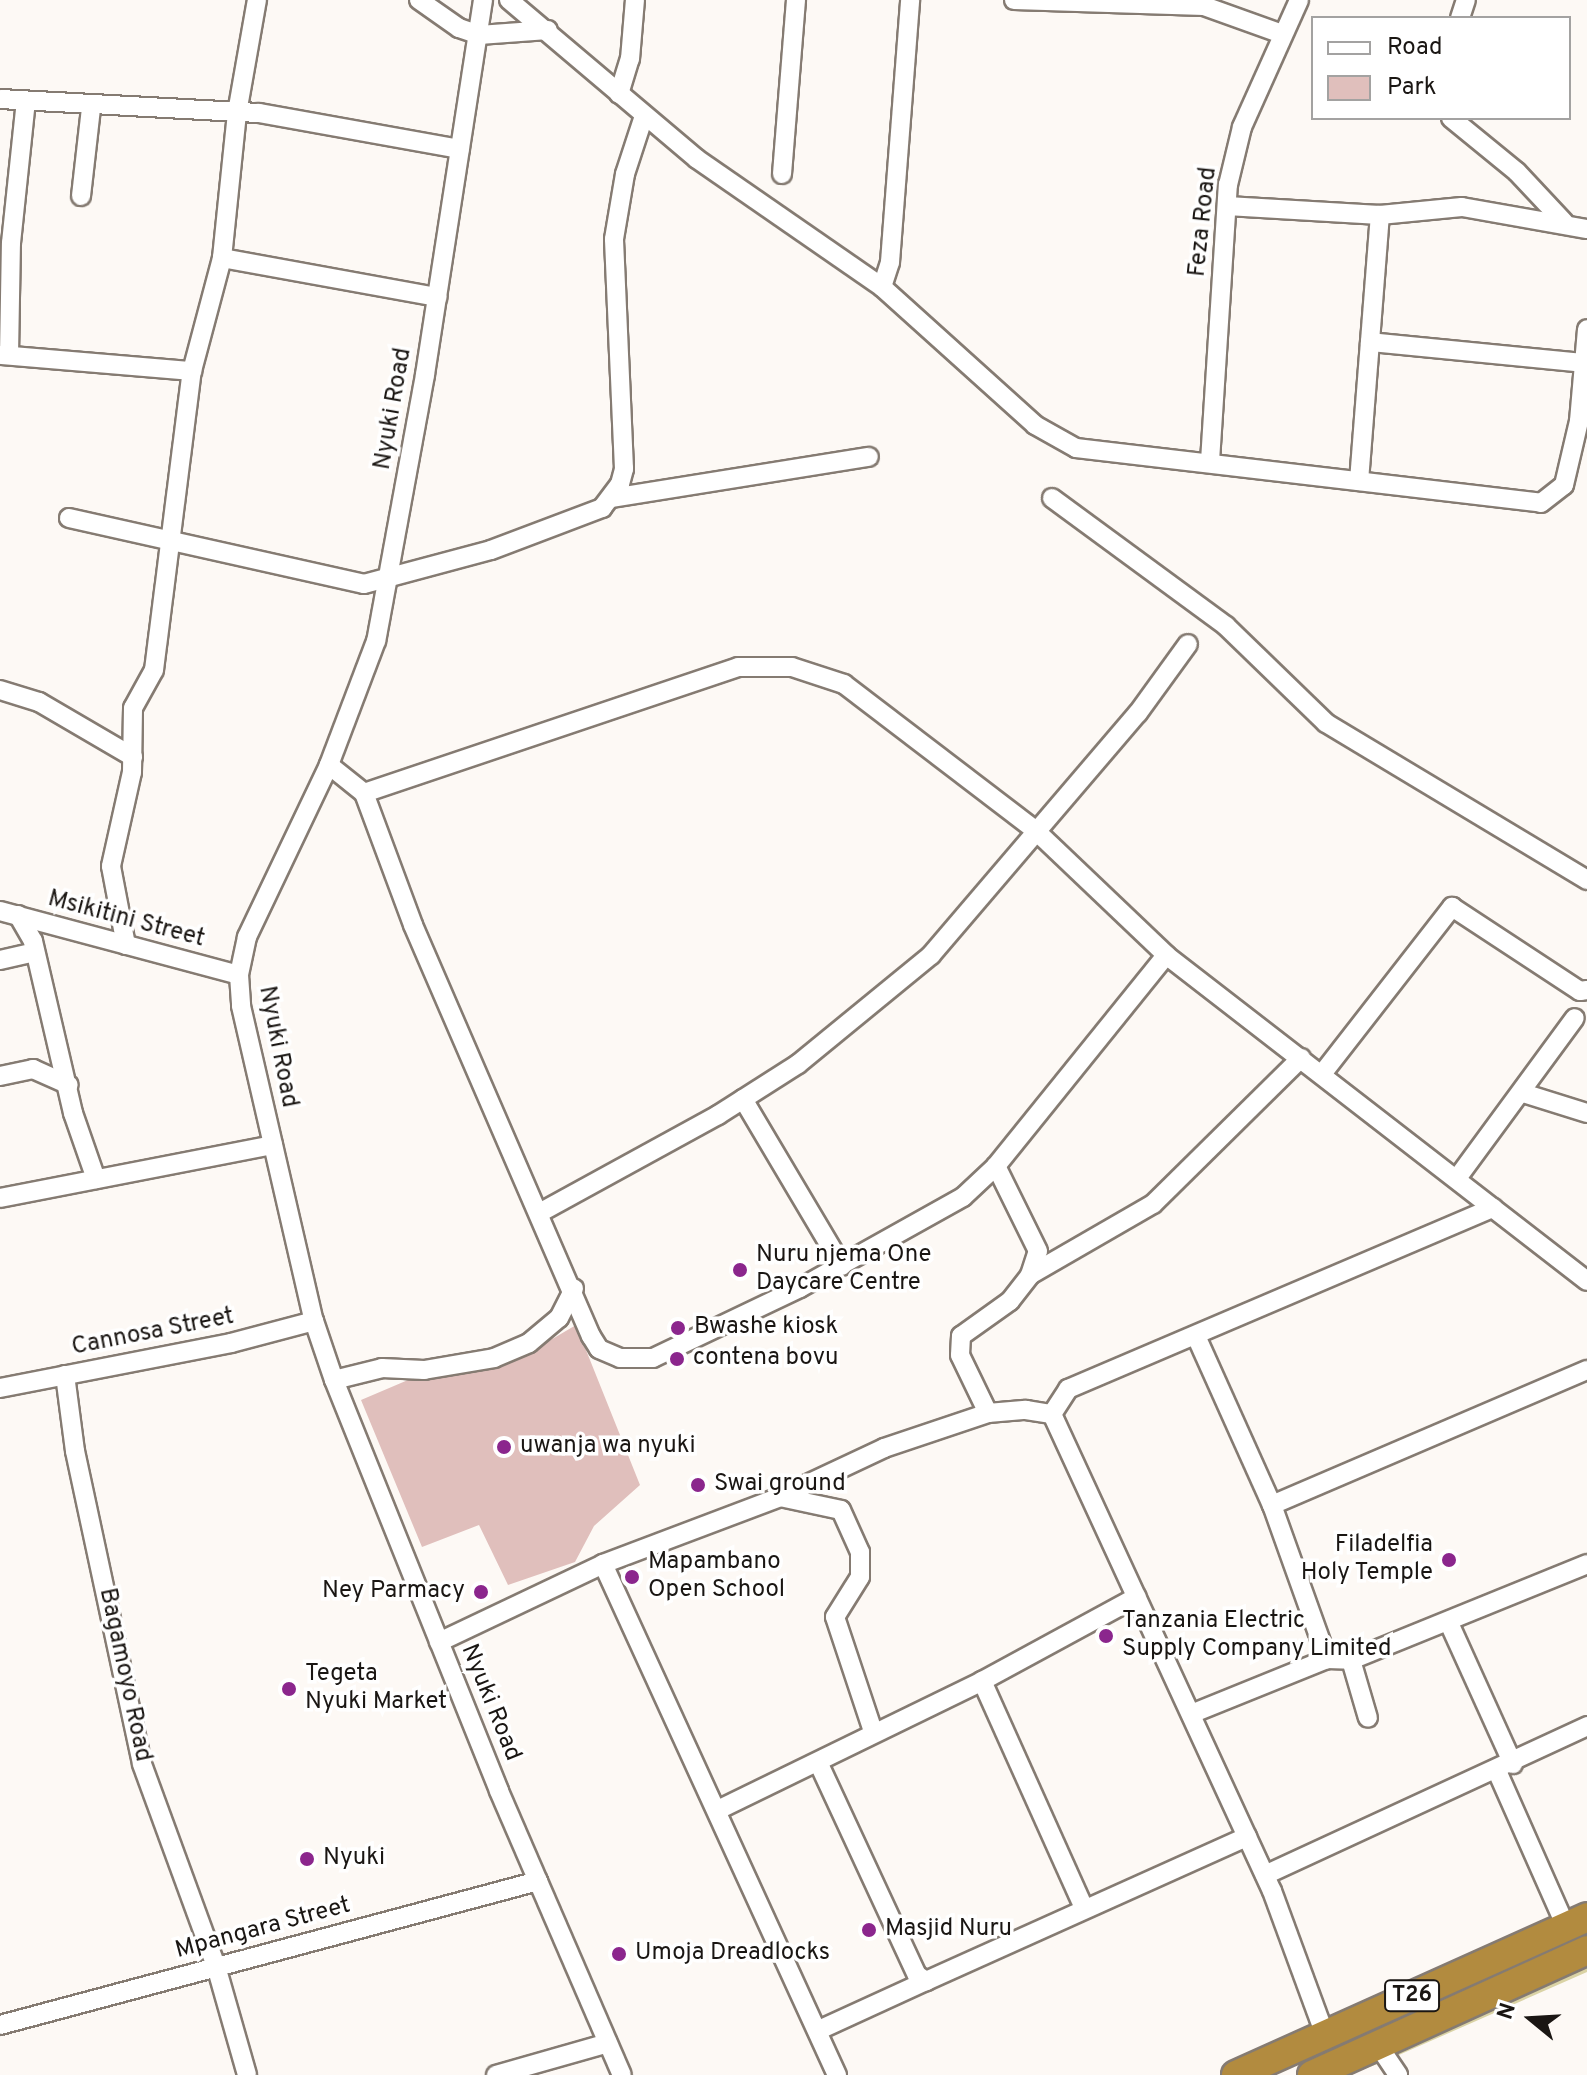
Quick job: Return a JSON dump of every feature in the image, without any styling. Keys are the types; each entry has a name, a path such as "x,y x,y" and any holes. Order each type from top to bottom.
{"highway":[{"name":"T26","path":"1236,2075 1577,1922"},
{"name":"T26","path":"1312,2075 1587,1950"}],"street":[{"path":"126,945 109,878 133,757 133,708 154,670 174,539 192,371 222,258 237,113 257,0"},
{"path":"419,0 459,28 479,35 548,30"},
{"name":"Nyuki Road","path":"483,0 437,297 376,641 329,765 256,913 239,975 241,1006 314,1321 334,1380 538,1881 622,2075"},
{"path":"509,0 548,30 644,116 882,287 1054,439 1113,454 1210,461 1531,504 1551,500 1587,460"},
{"path":"619,94 630,59 635,0"},
{"path":"782,174 796,0"},
{"path":"882,287 890,262 910,0"},
{"path":"1014,0 1204,6 1282,34"},
{"name":"Feza Road","path":"1210,461 1227,206 1242,127 1299,0"},
{"path":"0,99 91,108 237,113 460,149"},
{"path":"26,101 11,243 5,355 192,371"},
{"path":"81,196 91,108"},
{"path":"612,498 624,469 614,239 625,174 644,116"},
{"path":"1453,120 1517,172 1564,222"},
{"path":"1227,206 1380,215 1462,207 1564,222 1587,229"},
{"path":"1359,481 1380,215"},
{"path":"222,258 437,297"},
{"path":"1564,485 1579,421 1587,329"},
{"path":"1370,342 1584,363"},
{"path":"69,518 174,539 364,584 389,579 588,515 612,498 869,457"},
{"path":"1052,498 1226,626 1326,723 1587,880"},
{"path":"541,1212 743,1099 848,1026 931,955 1138,713 1188,644"},
{"path":"364,793 738,667 792,667 844,684 1036,831 1166,955 1458,1177 1587,1281"},
{"path":"0,690 39,702 133,757"},
{"path":"329,765 364,793 413,925 599,1349 620,1358 653,1358 919,1226 996,1166 1166,955"},
{"path":"1322,1074 1452,907 1580,991 1587,990"},
{"path":"9,913 35,952 96,1179"},
{"name":"Msikitini Street","path":"9,913 239,975"},
{"path":"0,960 35,952"},
{"path":"1458,1177 1523,1093 1575,1018"},
{"path":"1030,1275 1101,1230 1153,1204 1301,1058"},
{"path":"0,1076 33,1069 69,1085"},
{"path":"1523,1093 1587,1113"},
{"path":"743,1099 842,1266"},
{"path":"0,1198 273,1145"},
{"path":"988,1413 960,1355 961,1336 1010,1301 1030,1275 1038,1251 996,1166"},
{"path":"1052,1414 1068,1389 1493,1208"},
{"path":"334,1380 382,1368 424,1370 494,1358 529,1343 559,1318 574,1289"},
{"name":"Cannosa Street","path":"0,1388 314,1321"},
{"path":"1196,1336 1272,1505 1327,1659"},
{"path":"1272,1505 1587,1370"},
{"name":"Bagamoyo Road","path":"65,1375 75,1451 142,1764 216,1966 247,2075"},
{"path":"439,1642 603,1564 780,1497 861,1457 988,1413 1052,1414"},
{"path":"1052,1414 1265,1875 1325,2035"},
{"path":"780,1497 841,1510 860,1552 860,1577 835,1617 873,1731"},
{"path":"603,1564 720,1809 837,2075"},
{"path":"1191,1714 1327,1659 1351,1660 1449,1623 1587,1564"},
{"path":"720,1809 818,1762 873,1731 982,1681 1137,1597"},
{"path":"1449,1623 1505,1768 1577,1922"},
{"path":"1351,1660 1368,1718"},
{"path":"982,1681 1084,1908"},
{"path":"1265,1875 1505,1768 1587,1726"},
{"path":"818,1762 917,1975 926,1981"},
{"path":"819,2030 1247,1837"},
{"name":"Mpangara Street","path":"0,2025 538,1881"},
{"path":"496,2075 608,2043"},
{"path":"1378,2045 1398,2075"}],"green space":[{"name":"uwanja wa nyuki","path":"576,1325 640,1485 594,1526 575,1562 508,1585 479,1525 422,1547 361,1400 408,1380 515,1361"}],"waterway":[{"path":"1394,2055 1587,1970"},
{"path":"1358,2069 1380,2061"}],"place":[{"name":"Nuru njema One Daycare Centre","path":"740,1270"},
{"name":"Bwashe kiosk","path":"678,1328"},
{"name":"contena bovu","path":"677,1359"},
{"name":"uwanja wa nyuki","path":"504,1447"},
{"name":"Swai ground","path":"698,1485"},
{"name":"Filadelfia Holy Temple","path":"1449,1560"},
{"name":"Mapambano Open School","path":"632,1577"},
{"name":"Ney Parmacy","path":"481,1592"},
{"name":"Tanzania Electric Supply Company Limited","path":"1106,1636"},
{"name":"Tegeta Nyuki Market","path":"289,1689"},
{"name":"Nyuki","path":"307,1859"},
{"name":"Masjid Nuru","path":"869,1930"},
{"name":"Umoja Dreadlocks","path":"619,1954"}]}
